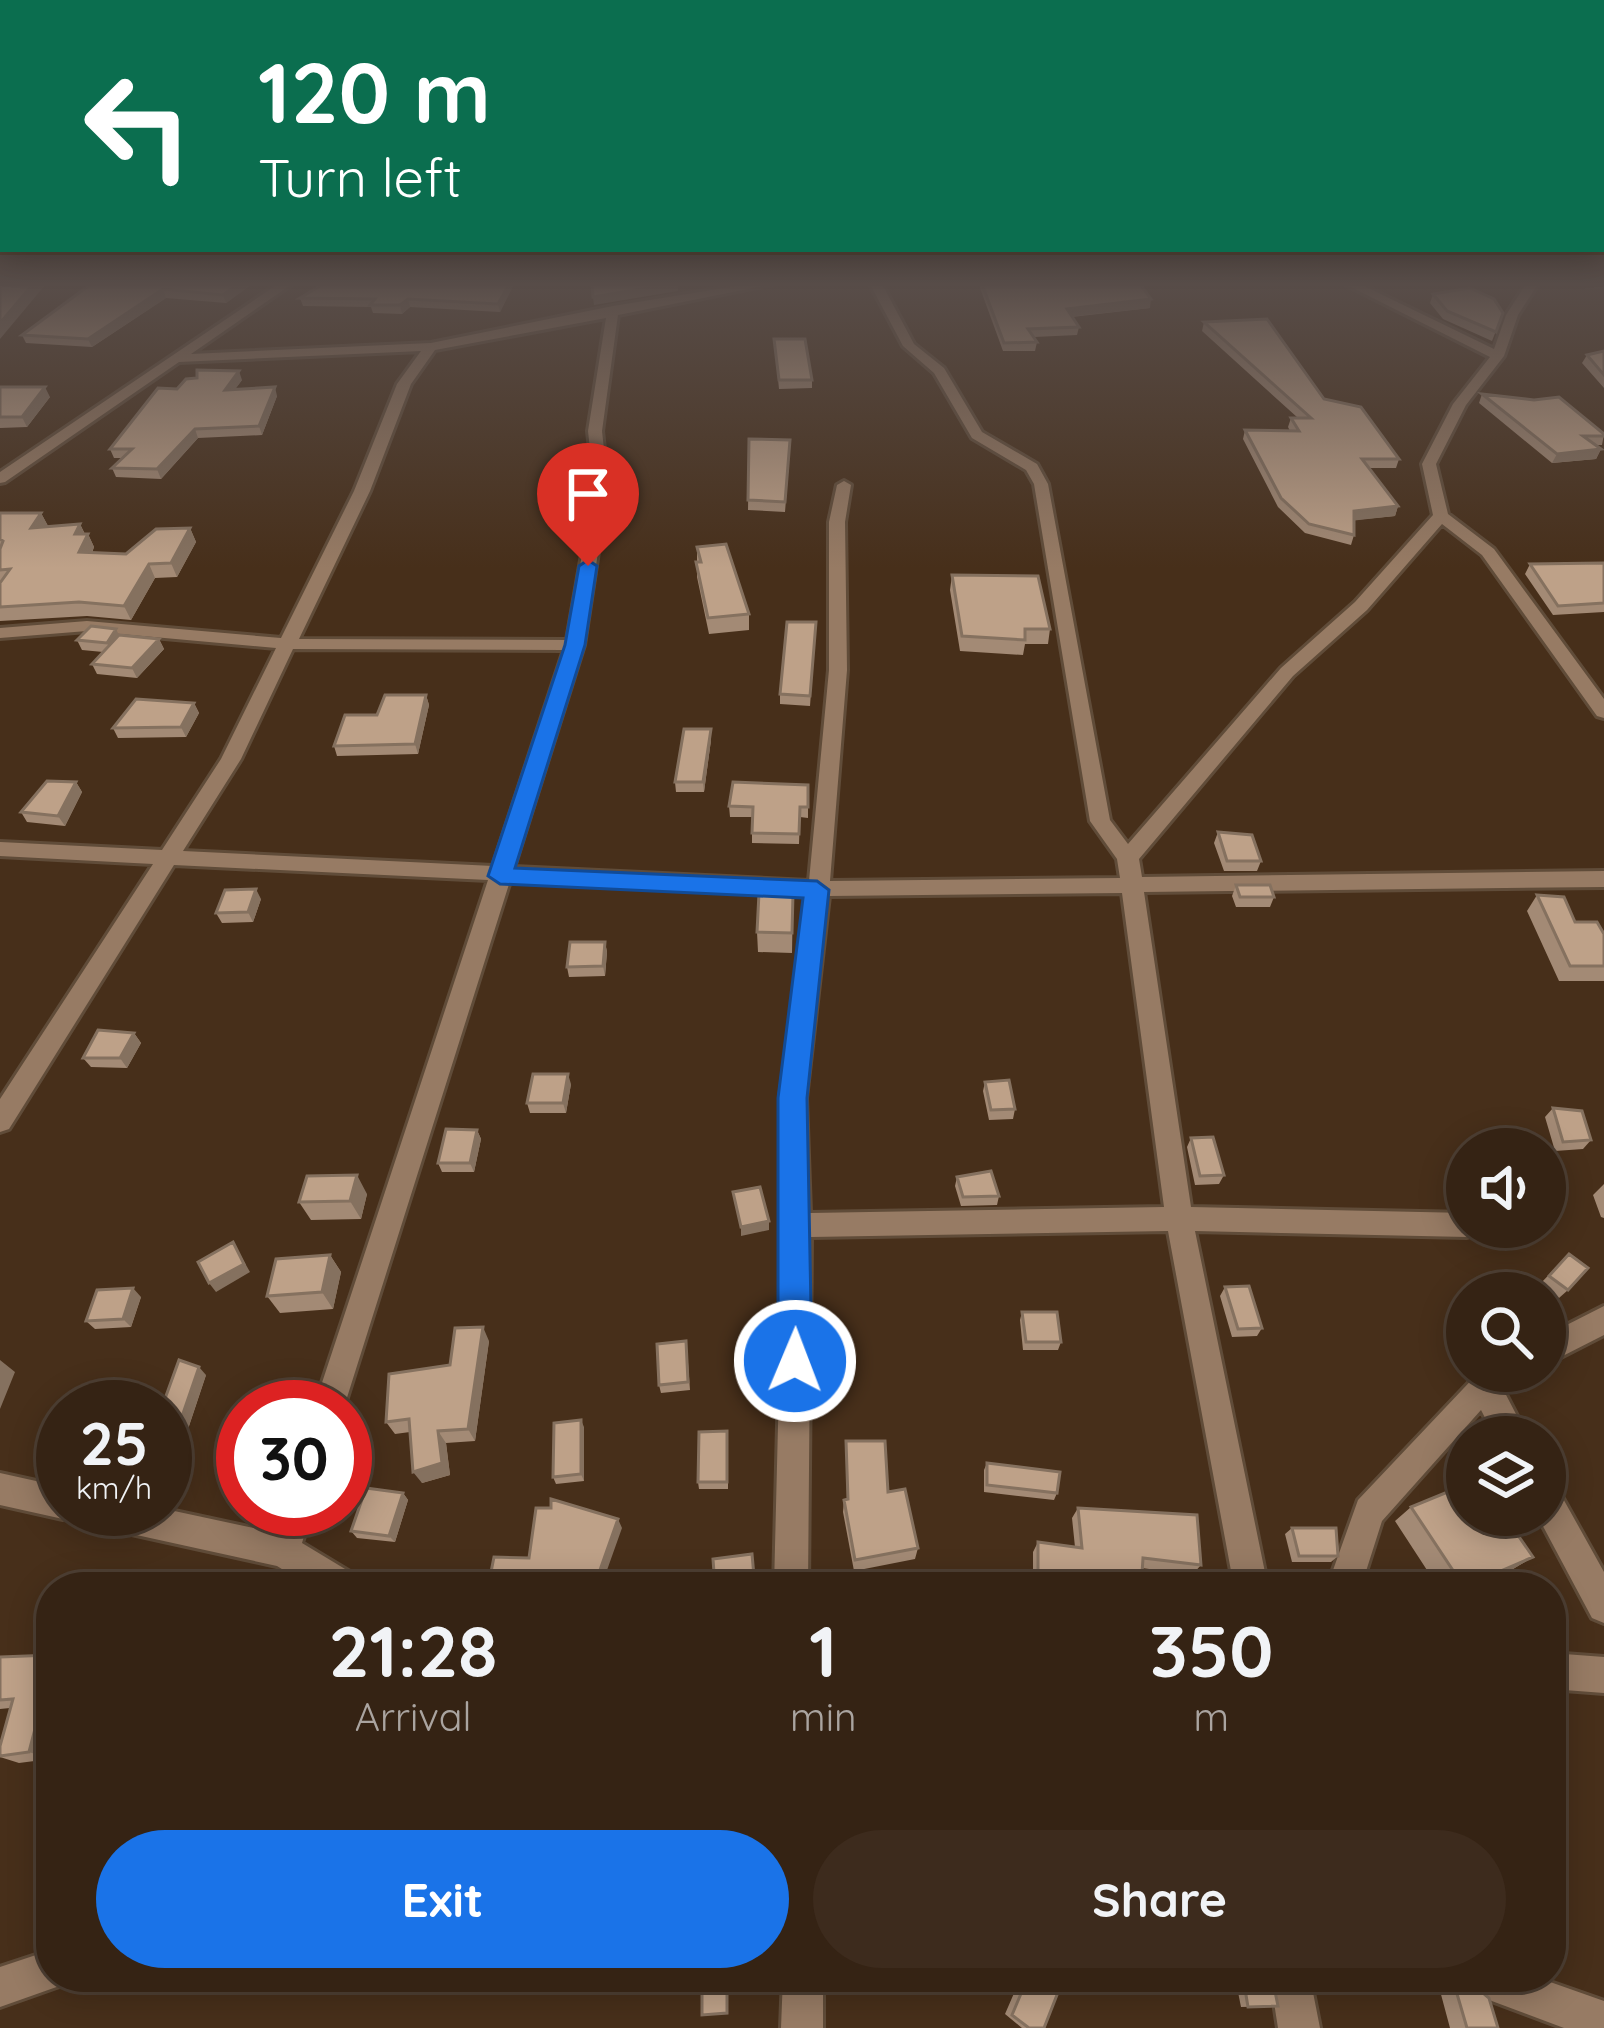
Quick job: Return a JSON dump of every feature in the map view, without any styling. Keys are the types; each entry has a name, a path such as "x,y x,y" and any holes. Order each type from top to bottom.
{"street":[{"path":"0,479 144,379"},
{"path":"0,1121 231,759 362,491 408,379"},
{"path":"338,1380 575,645 601,486 595,431 603,379"},
{"path":"944,379 977,435 1032,467 1041,484 1100,821 1128,858 1179,1219 1248,1572"},
{"path":"1480,379 1460,404 1429,464 1441,516 1488,552 1604,712"},
{"path":"791,1572 797,1225 793,1098 838,670 837,522 844,485"},
{"path":"1128,858 1287,672 1361,606 1441,516"},
{"path":"0,633 87,626 287,644 575,645"},
{"path":"0,849 817,890 1604,879"},
{"path":"797,1225 1179,1219 1446,1225"},
{"path":"1566,1340 1604,1320"},
{"path":"1349,1572 1370,1511 1484,1392"},
{"path":"0,1489 36,1497"},
{"path":"192,1531 283,1551 318,1572"},
{"path":"283,1551 288,1536"},
{"path":"1566,1536 1604,1606"},
{"path":"1566,1672 1604,1675"},
{"path":"0,1987 36,1975"},
{"path":"802,1992 802,2028"},
{"path":"1293,1992 1299,2028"},
{"path":"1520,1992 1604,2023"}],"building":[{"path":"186,379 233,379 225,390 275,387 259,426 195,429 157,469 112,468 132,449 110,449 158,388 177,389"},
{"path":"1267,379 1309,379 1324,399 1361,407 1399,459 1362,459 1398,506 1354,511 1354,535 1309,524 1281,498 1245,430 1299,431 1291,418 1311,418"},
{"path":"0,387 45,387 22,417 0,417"},
{"path":"1482,394 1534,400 1559,397 1604,434 1583,436 1601,449 1557,454"},
{"path":"749,439 790,440 785,502 748,500"},
{"path":"0,513 41,513 31,528 80,524 75,534 88,534 79,552 126,554 156,529 190,528 171,563 149,564 124,606 79,602 0,607 0,583 10,569 0,570"},
{"path":"726,544 749,614 708,618 697,547"},
{"path":"1604,563 1604,603 1558,606 1530,564"},
{"path":"952,575 1038,576 1050,629 1025,629 1025,640 962,636"},
{"path":"787,622 816,622 810,696 780,694"},
{"path":"91,626 116,629 107,643 77,640"},
{"path":"119,635 159,639 132,668 92,664"},
{"path":"385,695 426,695 415,744 334,746 345,715 377,715"},
{"path":"136,699 194,703 181,727 113,728"},
{"path":"684,729 711,729 703,782 675,782"},
{"path":"47,781 76,782 58,816 21,812"},
{"path":"733,782 808,785 808,807 800,807 799,834 752,833 753,807 729,806"},
{"path":"1218,832 1252,835 1261,861 1227,861"},
{"path":"1236,885 1270,885 1274,897 1240,897"},
{"path":"256,889 248,912 216,913 225,890"},
{"path":"759,893 793,894 792,933 757,932"},
{"path":"1537,895 1564,897 1575,922 1597,922 1604,934 1604,966 1570,966"},
{"path":"570,942 605,942 603,966 567,967"},
{"path":"98,1030 134,1033 120,1058 83,1058"},
{"path":"533,1074 568,1074 563,1103 527,1103"},
{"path":"1009,1080 1015,1109 991,1110 985,1082"},
{"path":"1553,1108 1582,1111 1591,1140 1566,1142 1566,1128 1559,1128"},
{"path":"446,1129 477,1130 470,1163 438,1163"},
{"path":"1213,1137 1224,1175 1200,1176 1191,1138"},
{"path":"991,1171 999,1196 963,1197 957,1177"},
{"path":"357,1175 350,1201 299,1202 307,1176"},
{"path":"760,1187 769,1221 741,1227 733,1192"},
{"path":"233,1242 244,1264 209,1283 198,1262"},
{"path":"1569,1254 1588,1268 1568,1290 1566,1272 1553,1272"},
{"path":"330,1255 322,1292 267,1296 276,1259"},
{"path":"1249,1286 1262,1328 1238,1329 1225,1287"},
{"path":"133,1288 123,1319 86,1321 97,1290"},
{"path":"1022,1312 1057,1312 1061,1342 1026,1342"},
{"path":"483,1327 468,1429 438,1431 442,1463 413,1472 409,1419 386,1422 389,1374 450,1365 455,1328"},
{"path":"686,1341 688,1382 659,1385 657,1344"},
{"path":"179,1360 199,1367 192,1387 192,1380 172,1380"},
{"path":"581,1420 581,1474 553,1477 554,1423"},
{"path":"727,1431 727,1482 698,1482 699,1432"},
{"path":"846,1441 885,1441 888,1492 905,1489 918,1548 855,1560 844,1500 848,1499"},
{"path":"987,1463 1060,1472 1057,1493 987,1485"},
{"path":"372,1489 403,1493 389,1536 372,1534"},
{"path":"1446,1493 1446,1536 1518,1536 1533,1557 1498,1572 1454,1572 1411,1507"},
{"path":"551,1499 618,1519 599,1572 491,1572 494,1557 529,1558 536,1508 551,1508"},
{"path":"1078,1508 1197,1515 1201,1565 1143,1558 1142,1572 1038,1571 1038,1542 1082,1548"},
{"path":"1292,1528 1336,1528 1338,1556 1299,1556"},
{"path":"752,1554 754,1572 714,1572 713,1559"},
{"path":"36,1656 36,1725 29,1752 0,1756 13,1699 0,1700 0,1657"},
{"path":"702,1992 727,1992 727,2013 702,2015"},
{"path":"1022,1992 1058,1992 1044,2028 1029,2028 1012,2015"},
{"path":"1246,1992 1275,1992 1278,2006 1248,2007"},
{"path":"1456,1992 1482,1992 1489,1998 1498,2028 1467,2028"}],"route":[{"path":"588,566 575,645 500,876 817,890 793,1098 795,1361"}]}
